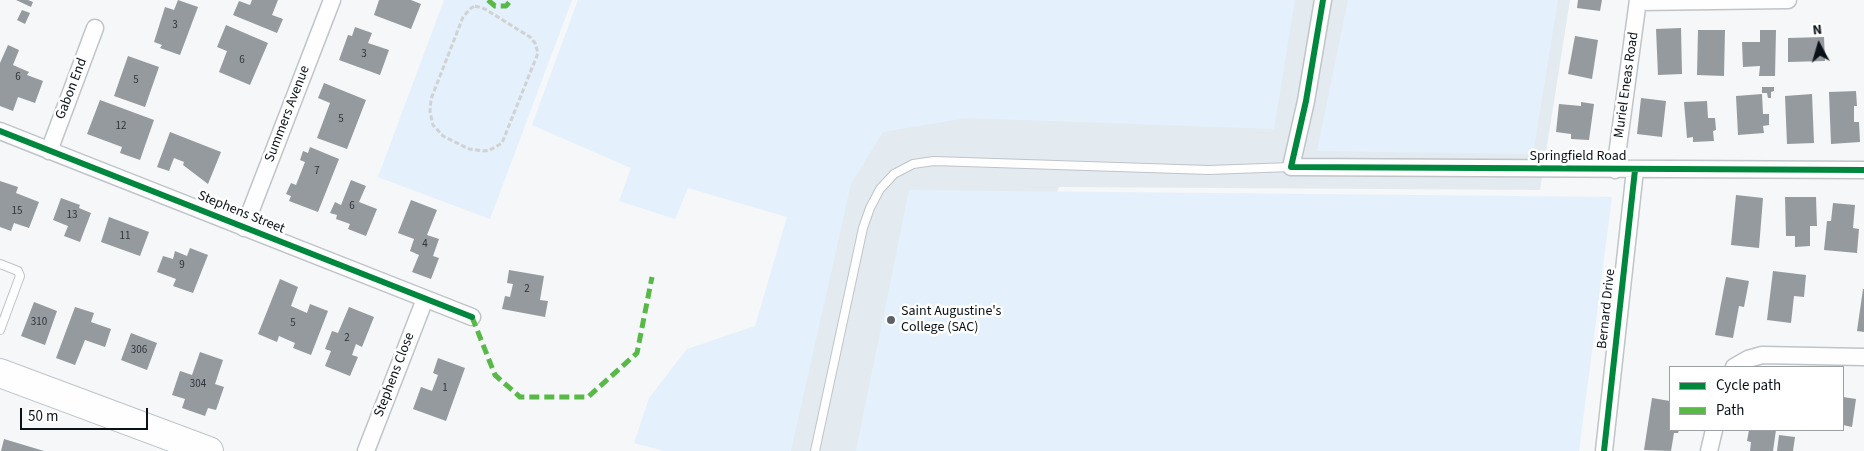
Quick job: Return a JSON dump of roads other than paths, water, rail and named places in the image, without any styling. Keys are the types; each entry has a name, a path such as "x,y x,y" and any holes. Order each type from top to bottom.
{"highway":[{"path":"0,373 198,449"}],"street":[{"name":"Summers Avenue","path":"244,228 332,0"},
{"path":"1291,167 1306,101 1323,0"},
{"path":"1638,1 1788,0"},
{"name":"Muriel Eneas Road","path":"1615,170 1638,1"},
{"name":"Gabon End","path":"49,150 95,28"},
{"name":"Stephens Street","path":"0,131 472,317"},
{"name":"Springfield Road","path":"1291,167 1864,170"},
{"name":"Bernard Drive","path":"1604,451 1635,170"},
{"name":"Stephens Close","path":"366,451 425,299"},
{"path":"1736,366 1748,359 1762,355 1864,357"},
{"path":"1709,451 1714,431"}],"lane":[{"path":"815,451 863,228 870,208 880,189 894,174 912,164 934,161 1209,170 1291,167"},
{"path":"0,264 18,271 20,276 0,330"}],"place":[{"name":"Saint Augustine's College (SAC)","path":"891,320"}]}
